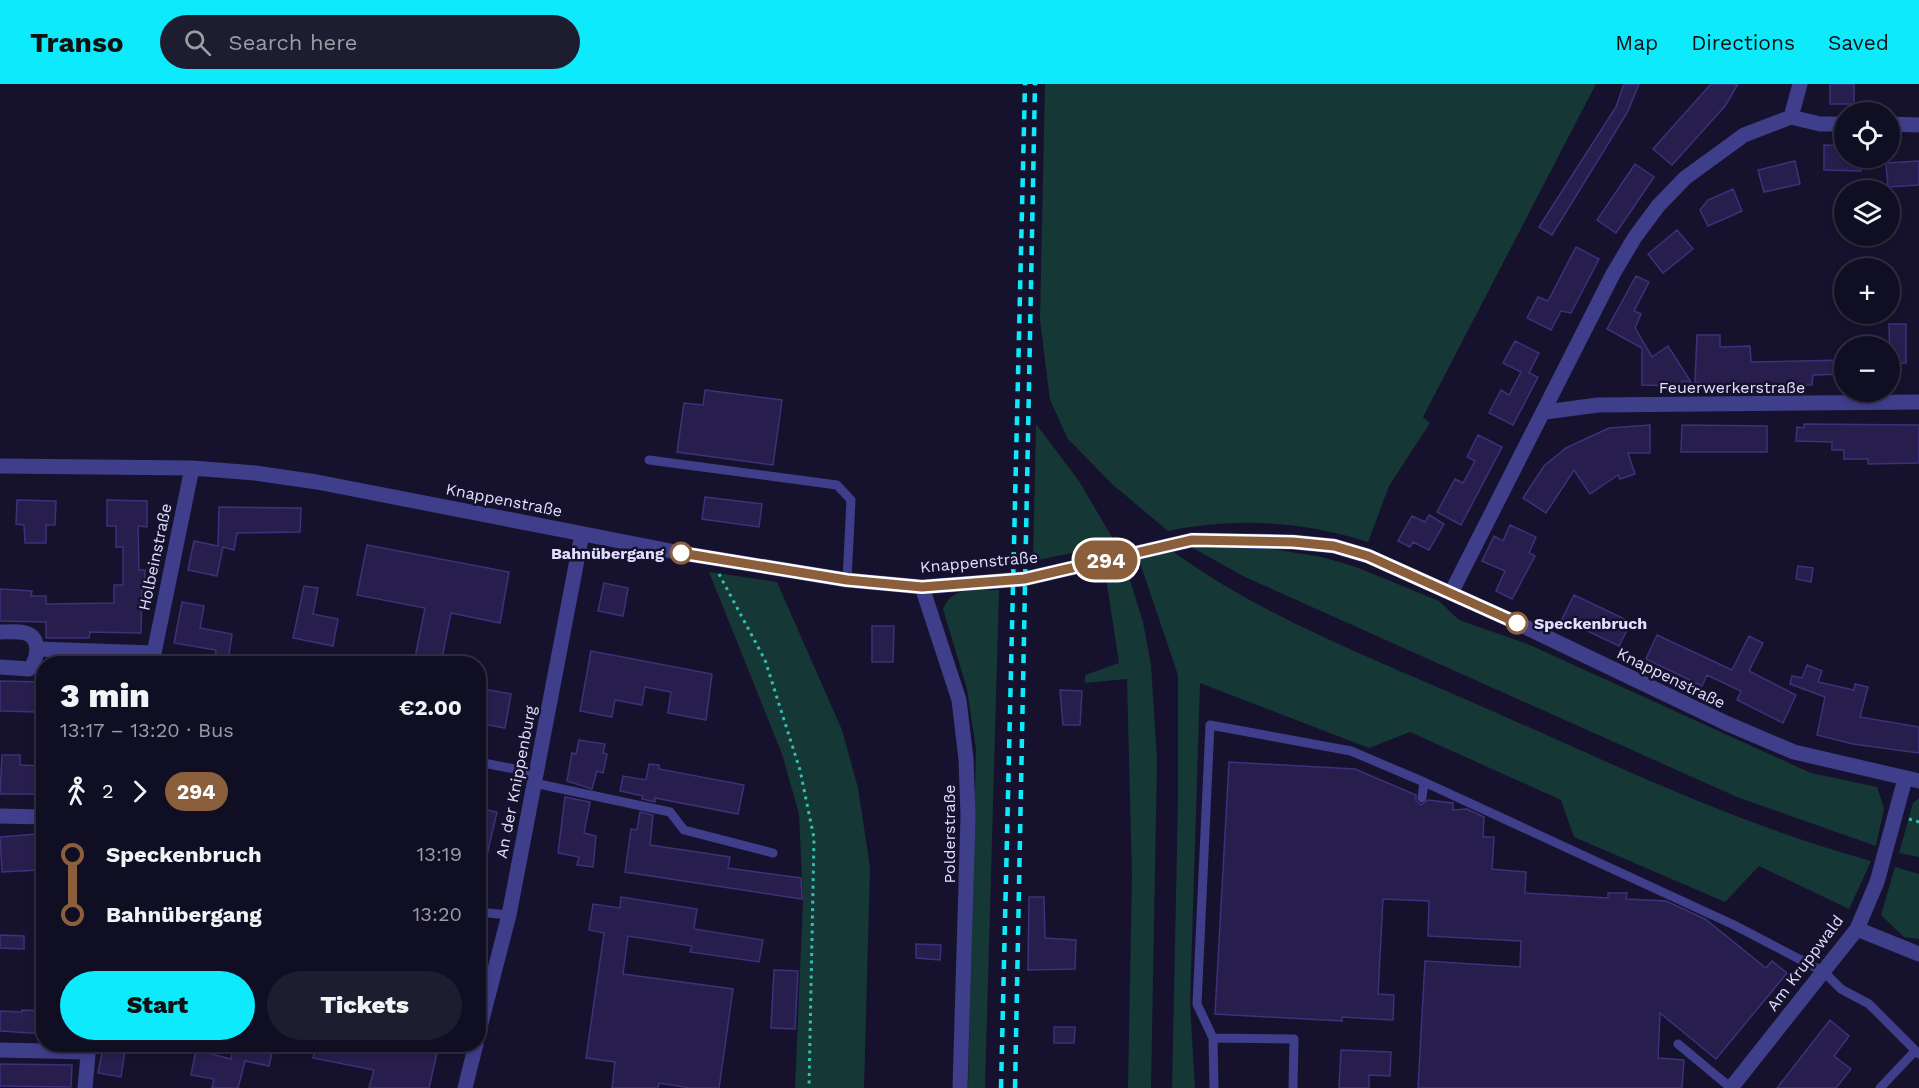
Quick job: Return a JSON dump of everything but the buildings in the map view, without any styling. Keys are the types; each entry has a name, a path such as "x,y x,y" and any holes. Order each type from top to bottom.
{"street":[{"path":"1791,117 1800,84"},
{"path":"1451,593 1545,412 1613,273 1635,237 1658,206 1685,177 1744,135 1791,117 1820,124 1834,124"},
{"path":"1900,124 1919,125"},
{"name":"Feuerwerkerstraße","path":"1545,412 1598,405 1919,402"},
{"name":"Knappenstraße","path":"0,466 192,468 255,473 317,482 722,560 847,580 922,587 1024,579 1192,540 1293,542 1334,546 1368,556 1451,593 1728,724 1794,752 1912,780"},
{"name":"Holbeinstraße","path":"153,656 192,468"},
{"name":"An der Knippenburg","path":"486,976 509,915 582,534"},
{"name":"Polderstraße","path":"922,587 959,700 966,759 968,816 960,1088"},
{"path":"0,632 25,633 32,637 37,649 36,656"},
{"name":"Holbeinstraße","path":"37,649 127,656"},
{"path":"0,667 29,669 36,660"},
{"name":"Am Kruppwald","path":"1731,1088 1857,929 1877,882 1912,780"},
{"path":"0,816 36,817"},
{"path":"1857,929 1919,954"},
{"path":"0,1050 36,1049"},
{"path":"85,1088 89,1052"},
{"path":"465,1088 474,1052"}],"lane":[{"path":"649,460 837,485 851,500 847,580"},
{"path":"1214,1088 1213,1038 1197,1004 1210,725 1351,751 1424,782 1734,925 1824,972 1841,989 1869,1004 1917,1053 1880,1088"},
{"path":"486,764 670,812 684,830 773,853"},
{"path":"1422,798 1424,782"},
{"path":"486,913 509,915"},
{"path":"1213,1038 1294,1039 1293,1088"},
{"path":"1678,1044 1731,1088"}],"path":[{"path":"722,560 718,573 726,592 765,660 800,770 814,838 809,1088"}],"green space":[{"path":"1045,84 1596,84 1423,417 1430,423 1389,486 1368,542 1318,529 1269,523 1219,524 1168,531 1112,484 1068,439 1050,400 1040,320"},
{"path":"1036,424 1079,481 1116,544 1033,561"},
{"path":"1191,547 1272,549 1322,557 1356,567 1439,601 1459,620 1530,645 1811,773 1877,787 1884,808 1876,846 1737,797 1245,577"},
{"path":"1171,550 1244,597 1362,655 1723,811 1871,861 1849,909 1759,866 1725,902 1574,837 1561,800 1410,732 1369,748 1200,683 1190,1004 1195,1088 1172,1088 1178,800 1178,675 1139,560"},
{"path":"1125,564 1143,622 1151,665 1157,760 1151,1088 1128,1088 1132,875 1127,679 1085,683 1085,675 1119,663 1106,578"},
{"path":"709,572 777,582 842,730 858,788 870,867 864,1088 795,1088 803,901 799,814 782,754"},
{"path":"974,590 999,590 985,1088 968,1088 976,749 967,689 943,609 947,601 959,593"},
{"path":"1919,798 1919,857 1899,853 1913,803"},
{"path":"1895,867 1919,874 1919,939 1904,937 1881,915"}],"railway":[{"path":"1001,1088 1025,84"},
{"path":"1015,1088 1035,84"}],"bus line":[{"name":"294","path":"681,553 847,580 922,587 1024,579 1192,540 1293,542 1334,546 1368,556 1517,623"}],"place":[{"name":"Bahnübergang","path":"681,553"},
{"name":"Speckenbruch","path":"1517,623"}]}
